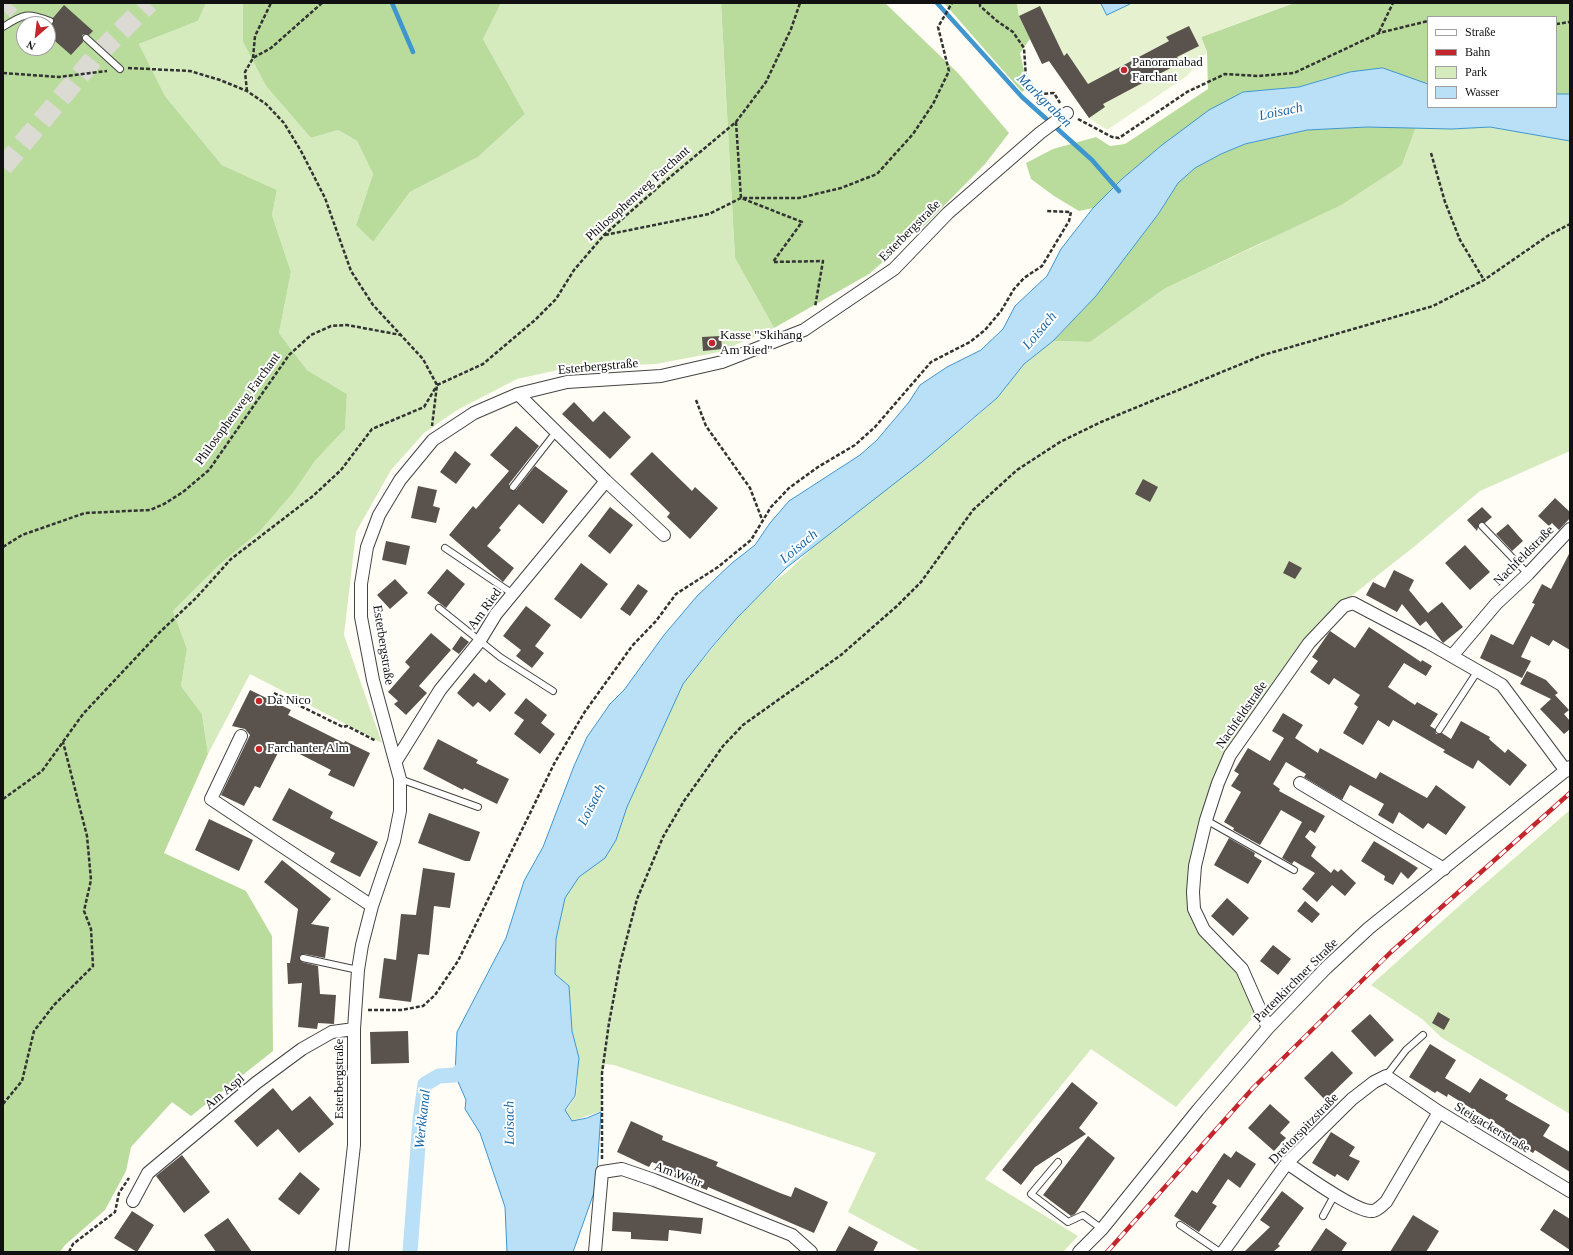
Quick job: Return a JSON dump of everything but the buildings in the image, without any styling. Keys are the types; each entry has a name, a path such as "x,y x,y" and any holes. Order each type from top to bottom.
{"street":[{"name":"Esterbergstraße","path":"342,1252 354,1145 354,1029 358,970 362,944 372,906 394,841 400,811 400,779 372,680 361,617 361,584 367,547 379,515 400,480 433,440 474,413 518,394 567,382 661,376 722,362 804,330 894,269 948,212 1040,133 1067,113"},
{"path":"518,394 606,481 664,535"},
{"name":"Am Ried","path":"394,756 440,690 479,642 496,614 606,481"},
{"name":"Nachfeldstraße","path":"1452,656 1496,604 1528,574 1570,529"},
{"name":"Nachfeldstraße","path":"1268,1028 1242,969 1204,930 1194,909 1193,892 1195,866 1206,820 1218,783 1230,755 1309,643 1344,606 1352,603 1452,656 1476,672 1502,685 1568,769"},
{"path":"241,736 211,799 372,906"},
{"name":"Partenkirchner Straße","path":"1079,1252 1102,1229 1198,1110 1268,1028 1369,928 1568,769"},
{"path":"1300,783 1444,869"},
{"name":"Am Aspl","path":"132,1201 148,1173 256,1083 302,1049 332,1032 354,1029"},
{"path":"1386,1076 1439,1112"},
{"name":"Dreitorspitzstraße","path":"1221,1252 1287,1164 1352,1099 1374,1082 1386,1076"},
{"name":"Steigackerstraße","path":"1335,1194 1365,1211 1375,1211 1386,1202 1439,1112 1570,1191"},
{"path":"1287,1164 1335,1194"},
{"name":"Am Wehr","path":"602,1172 622,1169 654,1180 792,1235 812,1252"},
{"path":"595,1252 602,1172"}],"lane":[{"path":"3,27 16,19"},
{"path":"86,38 120,69"},
{"path":"514,487 556,432"},
{"path":"1482,526 1528,574"},
{"path":"445,548 513,594"},
{"path":"439,608 479,642 553,691"},
{"path":"1439,730 1476,672"},
{"path":"400,779 478,807"},
{"path":"1206,820 1294,870"},
{"path":"303,958 358,970"},
{"path":"1386,1076 1406,1050 1423,1035"},
{"path":"1058,1162 1031,1194 1068,1222 1083,1215 1102,1229"},
{"path":"1323,1216 1335,1194"},
{"path":"1180,1225 1221,1252"}],"path":[{"path":"247,92 245,72 253,58 255,36 271,3"},
{"path":"253,58 271,48 322,3"},
{"name":"Philosophenweg Farchant","path":"437,385 483,364 535,320 556,299 574,270 604,235 736,122 766,82 791,29 800,3"},
{"path":"604,235 709,214 740,198 799,198 840,188 877,174 913,134 933,104 950,71 938,27 952,3"},
{"path":"980,3 980,6 997,21 1013,32 1024,48 1026,78 1040,94 1054,93 1067,113 1112,137 1119,138 1187,92 1225,74 1258,76 1294,73 1379,33 1427,21"},
{"path":"1379,33 1393,3"},
{"path":"1557,24 1570,22"},
{"path":"3,73 59,77 120,69 153,68 190,70 220,80 247,92 266,104 284,123 301,151 324,198 352,271 373,305 423,359 437,385 432,425 433,440"},
{"path":"736,122 740,198"},
{"path":"1431,153 1445,202 1460,240 1484,280"},
{"path":"740,198 802,222 773,262 824,261 814,312 825,315"},
{"path":"355,1010 401,1010 423,1006 434,995 458,961 554,764 584,713 632,646 656,621 676,594 718,567 751,540 772,507 789,488 818,467 855,445 875,427 931,362 970,342 985,330 1001,311 1014,288 1024,278 1042,266 1069,221 1071,212 1046,211"},
{"path":"602,1172 602,1073 620,964 637,899 663,837 684,801 723,746 743,725 841,655 897,606 921,582 973,510 1017,470 1060,442 1108,419 1263,355 1433,306 1484,280 1549,235 1570,224"},
{"name":"Philosophenweg Farchant","path":"3,547 22,535 85,513 150,510 164,504 183,492 209,470 290,355 312,335 330,326 347,325 402,335"},
{"path":"3,799 42,771 83,714 160,632 196,598 231,559 313,496 341,470 372,428 424,407 437,385"},
{"path":"696,400 706,426 750,488 762,522"},
{"path":"274,693 343,727 347,726 394,756"},
{"path":"3,1104 22,1081 34,1031 54,1005 93,966 91,929 84,912 91,880 87,836 63,742"},
{"path":"69,1252 73,1244 115,1212 118,1193 135,1170 144,1180"}],"green space":[{"path":"3,3 206,3 198,21 139,44 165,96 222,165 277,190 272,215 291,272 279,333 307,370 347,394 345,429 315,461 293,493 260,531 219,565 173,611 187,649 181,686 202,714 208,754 164,853 246,891 272,936 273,1051 191,1116 172,1102 131,1147 126,1171 105,1210 65,1245 60,1252 3,1252"},
{"path":"206,3 243,3 243,42 266,86 311,138 338,130 357,141 373,174 356,225 373,242 410,192 478,157 525,114 483,39 501,3 721,3 735,258 774,328 719,352 656,364 567,368 517,379 457,410 424,433 391,470 356,532 344,635 382,743 250,674 208,754 202,714 181,686 187,649 173,611 219,565 260,531 293,493 315,461 345,429 347,394 307,370 279,333 291,272 272,215 277,190 222,165 165,96 139,44 198,21"},
{"path":"243,3 501,3 483,39 525,114 478,157 410,192 373,242 356,225 373,174 357,141 338,130 311,138 266,86 243,42"},
{"path":"721,3 885,3 958,73 1009,133 985,164 926,224 869,274 774,328 735,258"},
{"path":"944,3 1017,3 1019,16 1030,39 1020,53 1028,88 1022,92"},
{"name":"Panoramabad Farchant","path":"1017,3 1294,3 1201,37 1207,52 1187,76 1107,130 1089,118 1049,61 1042,64 1019,16"},
{"path":"1294,3 1570,3 1570,94 1557,94 1557,16 1427,16 1427,84 1350,72 1299,87 1243,92 1162,145 1122,179 1093,208 1079,211 1054,196 1031,179 1026,163 1053,149 1096,137 1110,146 1125,144 1208,89 1207,52 1201,37"},
{"path":"1367,127 1416,127 1402,165 1341,205 1164,289 1090,342 1053,341 1096,296 1159,213 1178,183 1195,168 1221,154 1245,144 1307,130"},
{"path":"1416,127 1452,129 1490,127 1570,141 1570,451 1480,491 1415,546 1350,597 1340,601 1304,642 1226,753 1190,907 1235,968 1256,1014 1176,1107 1091,1049 985,1179 1078,1236 1063,1252 922,1252 848,1212 876,1153 614,1065 605,1064 602,1073 602,1111 572,1121 565,1112 576,1096 579,1058 572,1031 569,986 555,974 556,939 565,897 579,877 591,868 616,840 627,807 683,684 737,618 766,588 788,571 827,534 968,424 997,398 1024,364 1053,341 1090,342 1164,289 1260,244 1402,165"},
{"path":"1570,810 1570,1114 1442,1038 1422,1019 1371,985"}],"water":[{"path":"1101,3 1129,3 1130,4 1107,15"},
{"name":"Loisach","path":"1383,68 1427,84 1427,108 1557,108 1557,94 1570,94 1570,141 1490,127 1452,129 1367,127 1307,130 1245,144 1221,154 1195,168 1178,183 1159,213 1096,296 1053,341 1024,364 997,398 922,462 786,568 737,618 683,684 627,807 616,840 605,858 579,877 565,898 556,939 555,974 569,986 572,1031 579,1058 575,1096 565,1110 572,1121 587,1118 601,1112 596,1187 573,1252 507,1252 505,1207 480,1133 465,1109 466,1100 455,1075 457,1032 506,938 524,881 543,847 574,766 587,737 610,704 624,690 664,635 697,596 732,563 755,545 770,523 789,501 860,455 877,440 909,402 920,385 947,367 981,350 1003,329 1015,306 1047,276 1061,249 1093,208 1122,179 1162,145 1209,110 1243,92 1299,87 1350,72"}],"waterway":[{"path":"392,3 413,52"},
{"name":"Markgraben","path":"937,3 1022,97 1092,160 1119,191"},
{"name":"Werkkanal","path":"410,1252 420,1120 425,1084 439,1076 455,1075 471,1062"}],"tunnel":[{"path":"3,11 10,3"},
{"path":"3,167 96,56 149,3"}],"railway":[{"path":"1107,1252 1254,1087 1391,952 1570,793"}],"place":[{"name":"Panoramabad Farchant","path":"1124,70"},
{"name":"Kasse \"Skihang Am Ried\"","path":"712,343"},
{"name":"Da Nico","path":"259,701"},
{"name":"Farchanter Alm","path":"259,749"}]}
